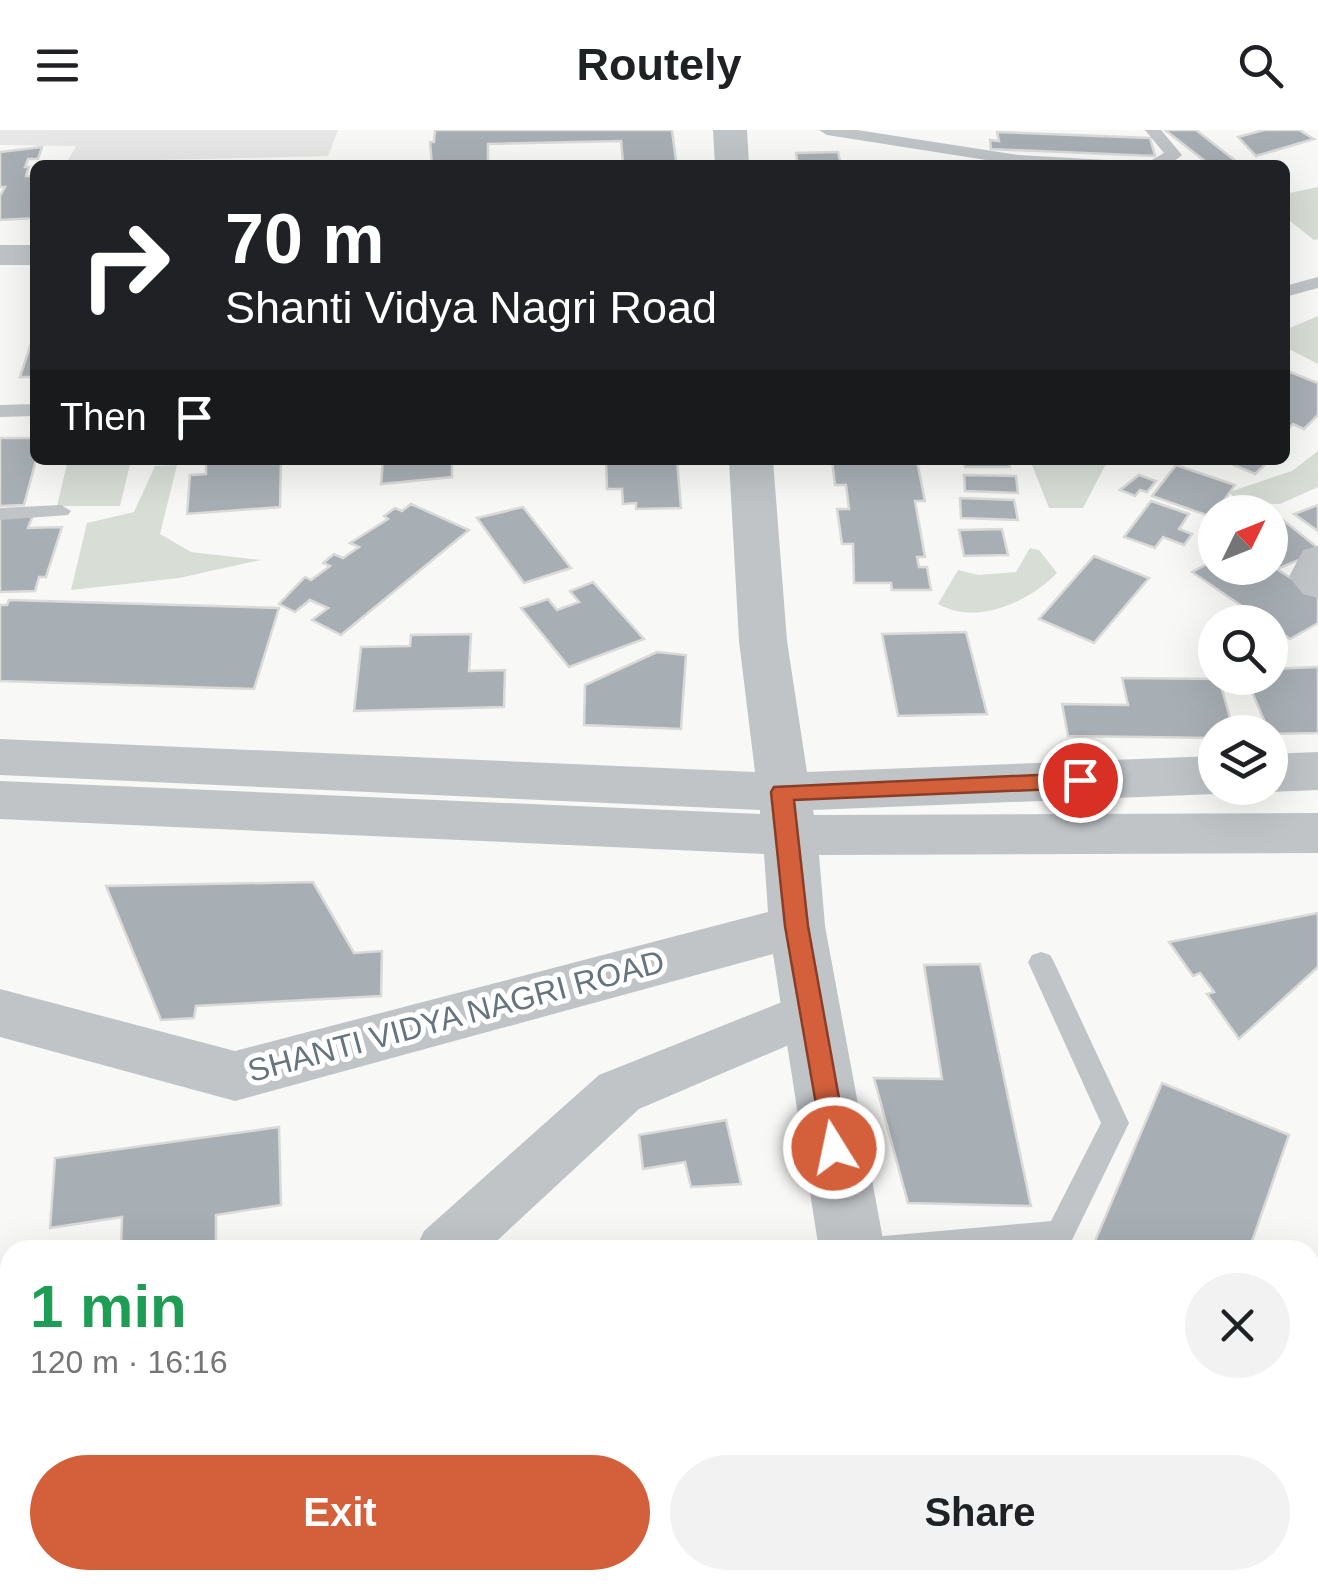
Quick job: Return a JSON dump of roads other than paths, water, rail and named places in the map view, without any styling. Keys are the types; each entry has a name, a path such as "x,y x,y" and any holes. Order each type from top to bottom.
{"street":[{"path":"730,130 732,160"},
{"path":"0,255 30,254"},
{"path":"751,465 763,642 796,926 850,1240"},
{"path":"1318,558 1310,578 1318,584"},
{"path":"0,757 264,790 1318,833"},
{"path":"1288,772 1318,771"},
{"path":"786,814 1198,777"},
{"path":"0,800 264,790"},
{"name":"SHANTI VIDYA NAGRI ROAD","path":"0,1014 235,1076 796,926"},
{"path":"457,1240 619,1092 812,1012"}],"lane":[{"path":"827,130 1018,160"},
{"path":"866,137 900,130"},
{"path":"1154,130 1174,155 1162,160"},
{"path":"1290,290 1318,282"},
{"path":"0,411 30,410"},
{"path":"0,514 61,511"},
{"path":"983,1240 1060,1233 1115,1122 1041,962"}]}
